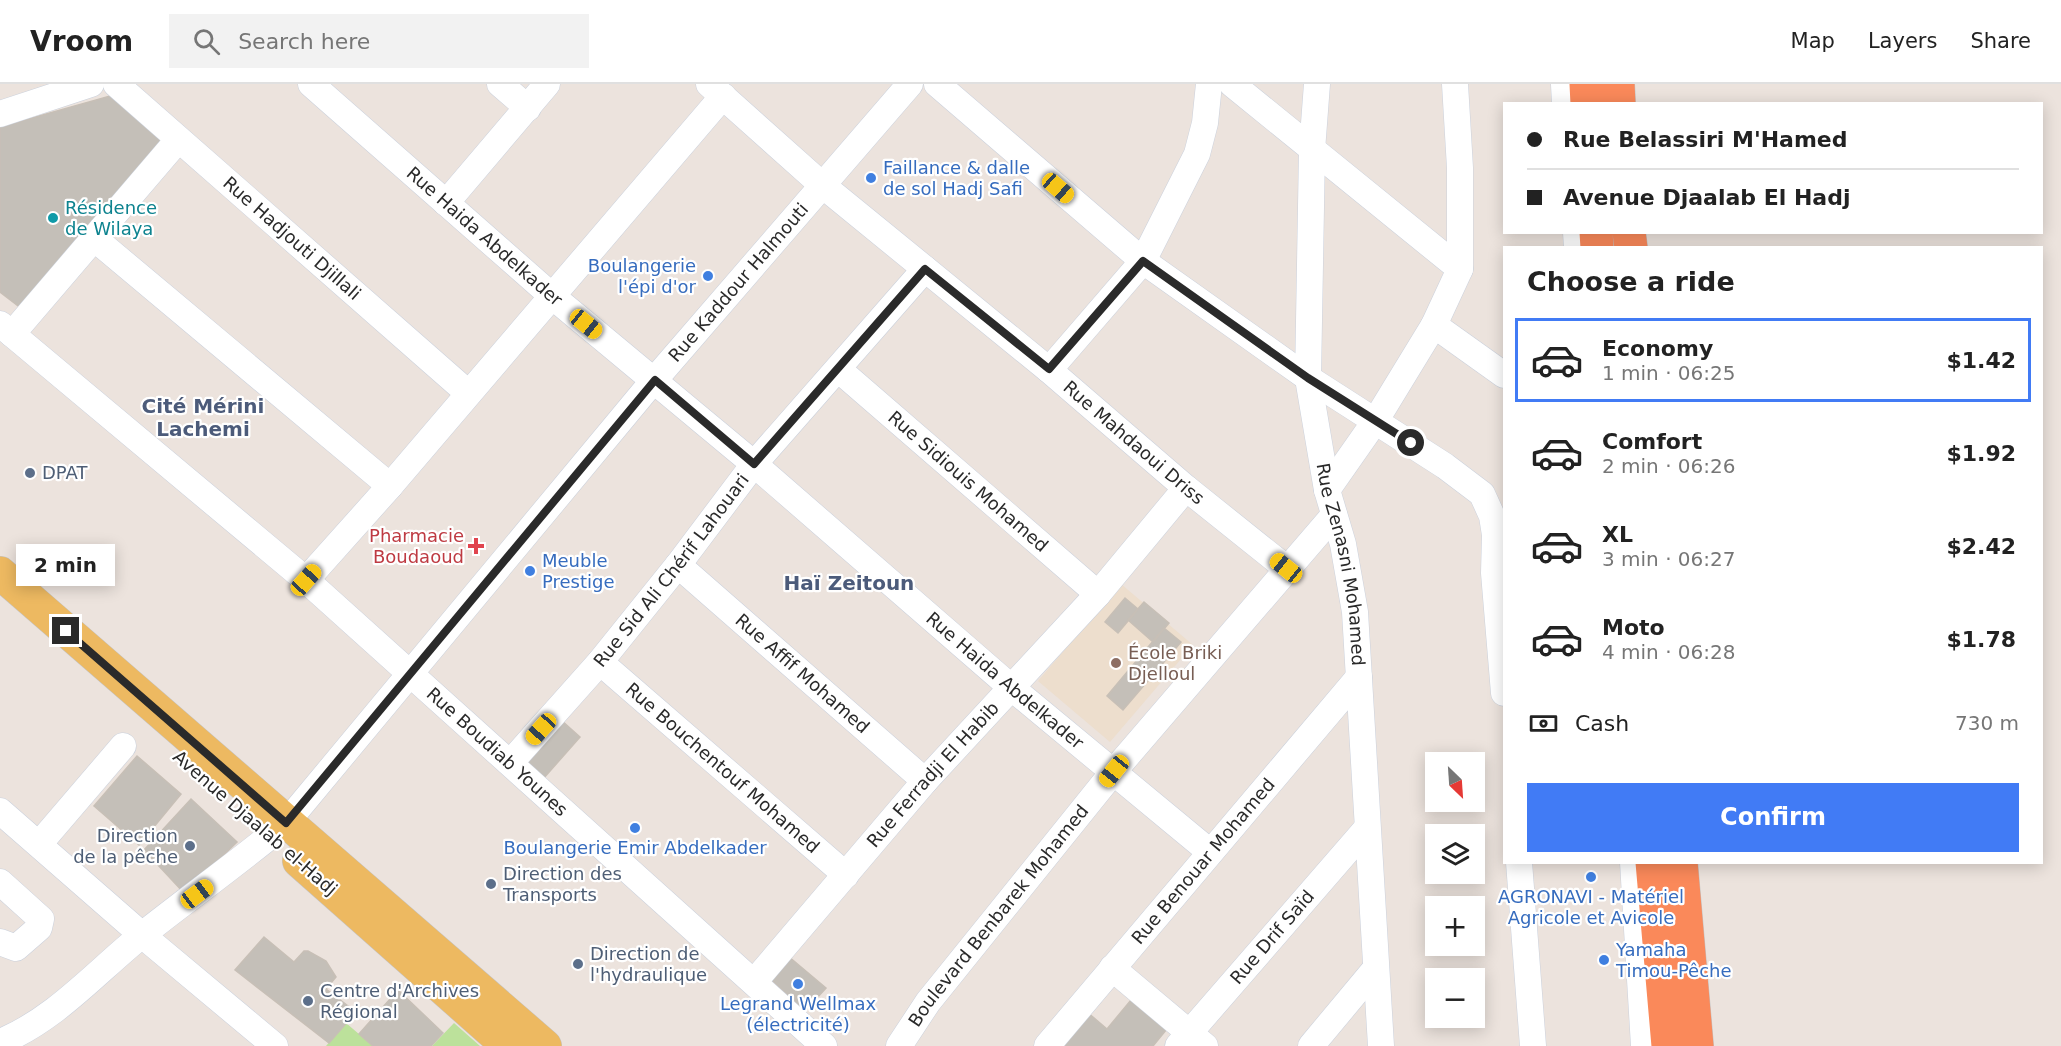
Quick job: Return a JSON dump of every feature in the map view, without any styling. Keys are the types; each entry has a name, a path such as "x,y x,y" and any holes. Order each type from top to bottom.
{"highway":[{"path":"1586,84 1587,102"},
{"path":"1618,84 1619,102"},
{"path":"1652,864 1668,1046"},
{"path":"1681,864 1697,1046"}],"main road":[{"path":"0,573 279,830"},
{"name":"Avenue Djaalab el-Hadj","path":"0,603 279,830 508,1046"},
{"name":"Avenue Djaalab el-Hadj","path":"279,830 350,875 545,1046"}],"street":[{"path":"0,114 91,84"},
{"name":"Rue Hadjouti Djillali","path":"116,84 468,393"},
{"name":"Rue Haida Abdelkader","path":"311,84 552,296 754,464 1013,689 1210,852"},
{"path":"500,84 528,108"},
{"path":"446,203 547,84"},
{"name":"Rue Kaddour Halmouti","path":"4,1038 49,1013 142,935 279,830 655,380 821,184 910,84"},
{"path":"937,84 1143,261 1308,378 1445,465 1482,494 1492,516 1495,536 1494,573 1503,681"},
{"path":"1049,369 1143,261 1197,154 1205,123 1209,84"},
{"path":"1232,84 1460,269"},
{"name":"Rue Zenasni Mohamed","path":"1317,84 1312,150 1308,378 1327,490 1343,544 1355,612 1366,828 1381,1046"},
{"path":"1327,490 1376,420 1434,324 1460,269 1460,168 1455,84"},
{"path":"1564,84 1565,102"},
{"path":"306,580 390,486 552,296 716,90"},
{"name":"Rue Mahdaoui Driss","path":"716,90 821,184 1049,369 1186,488 1286,568"},
{"path":"6,329 95,239 178,140"},
{"path":"95,239 390,486"},
{"name":"Rue Sid Ali Chérif Lahouari","path":"511,762 600,662 678,565 754,464 925,269"},
{"path":"1434,324 1503,374"},
{"name":"Rue Boudiab Younes","path":"6,329 306,580 410,676 511,762 824,1046"},
{"name":"Rue Sidiouis Mohamed","path":"838,369 1098,594"},
{"name":"Rue Ferradji El Habib","path":"754,982 925,781 1013,689 1098,594 1186,488"},
{"name":"Boulevard Benbarek Mohamed","path":"899,1046 928,1002 1114,771 1286,568 1334,515"},
{"name":"Rue Affif Mohamed","path":"678,565 925,781"},
{"name":"Rue Bouchentouf Mohamed","path":"600,662 846,875"},
{"name":"Rue Benouar Mohamed","path":"1047,1046 1359,677"},
{"path":"40,843 123,746"},
{"path":"0,811 40,843 142,935 275,1046"},
{"name":"Rue Drif Saïd","path":"1191,1042 1366,828"},
{"path":"1519,864 1533,1046"},
{"path":"1633,864 1644,1046"},
{"path":"0,882 41,919 39,928 16,948 0,942"},
{"path":"1112,968 1191,1042"},
{"path":"1311,1046 1376,968"}],"shaded area":[{"name":"École Briki Djelloul","path":"1121,584 1193,645 1110,742 1038,681"}],"green space":[{"path":"346,1023 373,1046 326,1046"},
{"path":"454,1023 480,1046 432,1046"}],"building":[{"name":"Résidence de Wilaya","path":"117,94 171,144 26,312 0,292 0,127"},
{"path":"1125,598 1138,609 1118,633 1105,622"},
{"path":"1144,602 1169,623 1153,642 1128,620"},
{"path":"1164,628 1181,642 1123,710 1107,696"},
{"path":"561,720 580,737 543,779 522,762"},
{"path":"137,756 181,794 139,845 94,806"},
{"name":"Direction de la pêche","path":"191,799 237,842 184,893 144,850"},
{"name":"Centre d'Archives Régional","path":"264,937 294,962 304,951 326,961 336,977 326,989 356,1012 329,1043 235,970"},
{"name":"Legrand Wellmax (électricité)","path":"788,956 826,988 805,1011 770,979"},
{"path":"398,990 443,1033 431,1046 373,1046 359,1034"},
{"path":"1131,1000 1166,1030 1153,1046 1058,1046 1087,1012 1107,1029"}],"place":[{"name":"Faillance & dalle de sol Hadj Safi","path":"871,178"},
{"name":"Résidence de Wilaya","path":"53,218"},
{"name":"Boulangerie l'épi d'or","path":"708,276"},
{"name":"DPAT","path":"30,473"},
{"name":"Pharmacie Boudaoud","path":"476,546"},
{"name":"Meuble Prestige","path":"530,571"},
{"name":"École Briki Djelloul","path":"1116,663"},
{"name":"Boulangerie Emir Abdelkader","path":"635,828"},
{"name":"Direction de la pêche","path":"190,846"},
{"name":"AGRONAVI - Matériel Agricole et Avicole","path":"1591,877"},
{"name":"Direction des Transports","path":"491,884"},
{"name":"Yamaha Timou-Pêche","path":"1604,960"},
{"name":"Direction de l'hydraulique","path":"578,964"},
{"name":"Legrand Wellmax (électricité)","path":"798,984"},
{"name":"Centre d'Archives Régional","path":"308,1001"}],"district":[{"name":"Cité Mérini Lachemi","path":"203,418"},
{"name":"Haï Zeitoun","path":"849,583"}],"route":[{"path":"66,631 286,823 655,380 754,464 925,269 1049,369 1143,261 1308,378 1411,443"}]}
